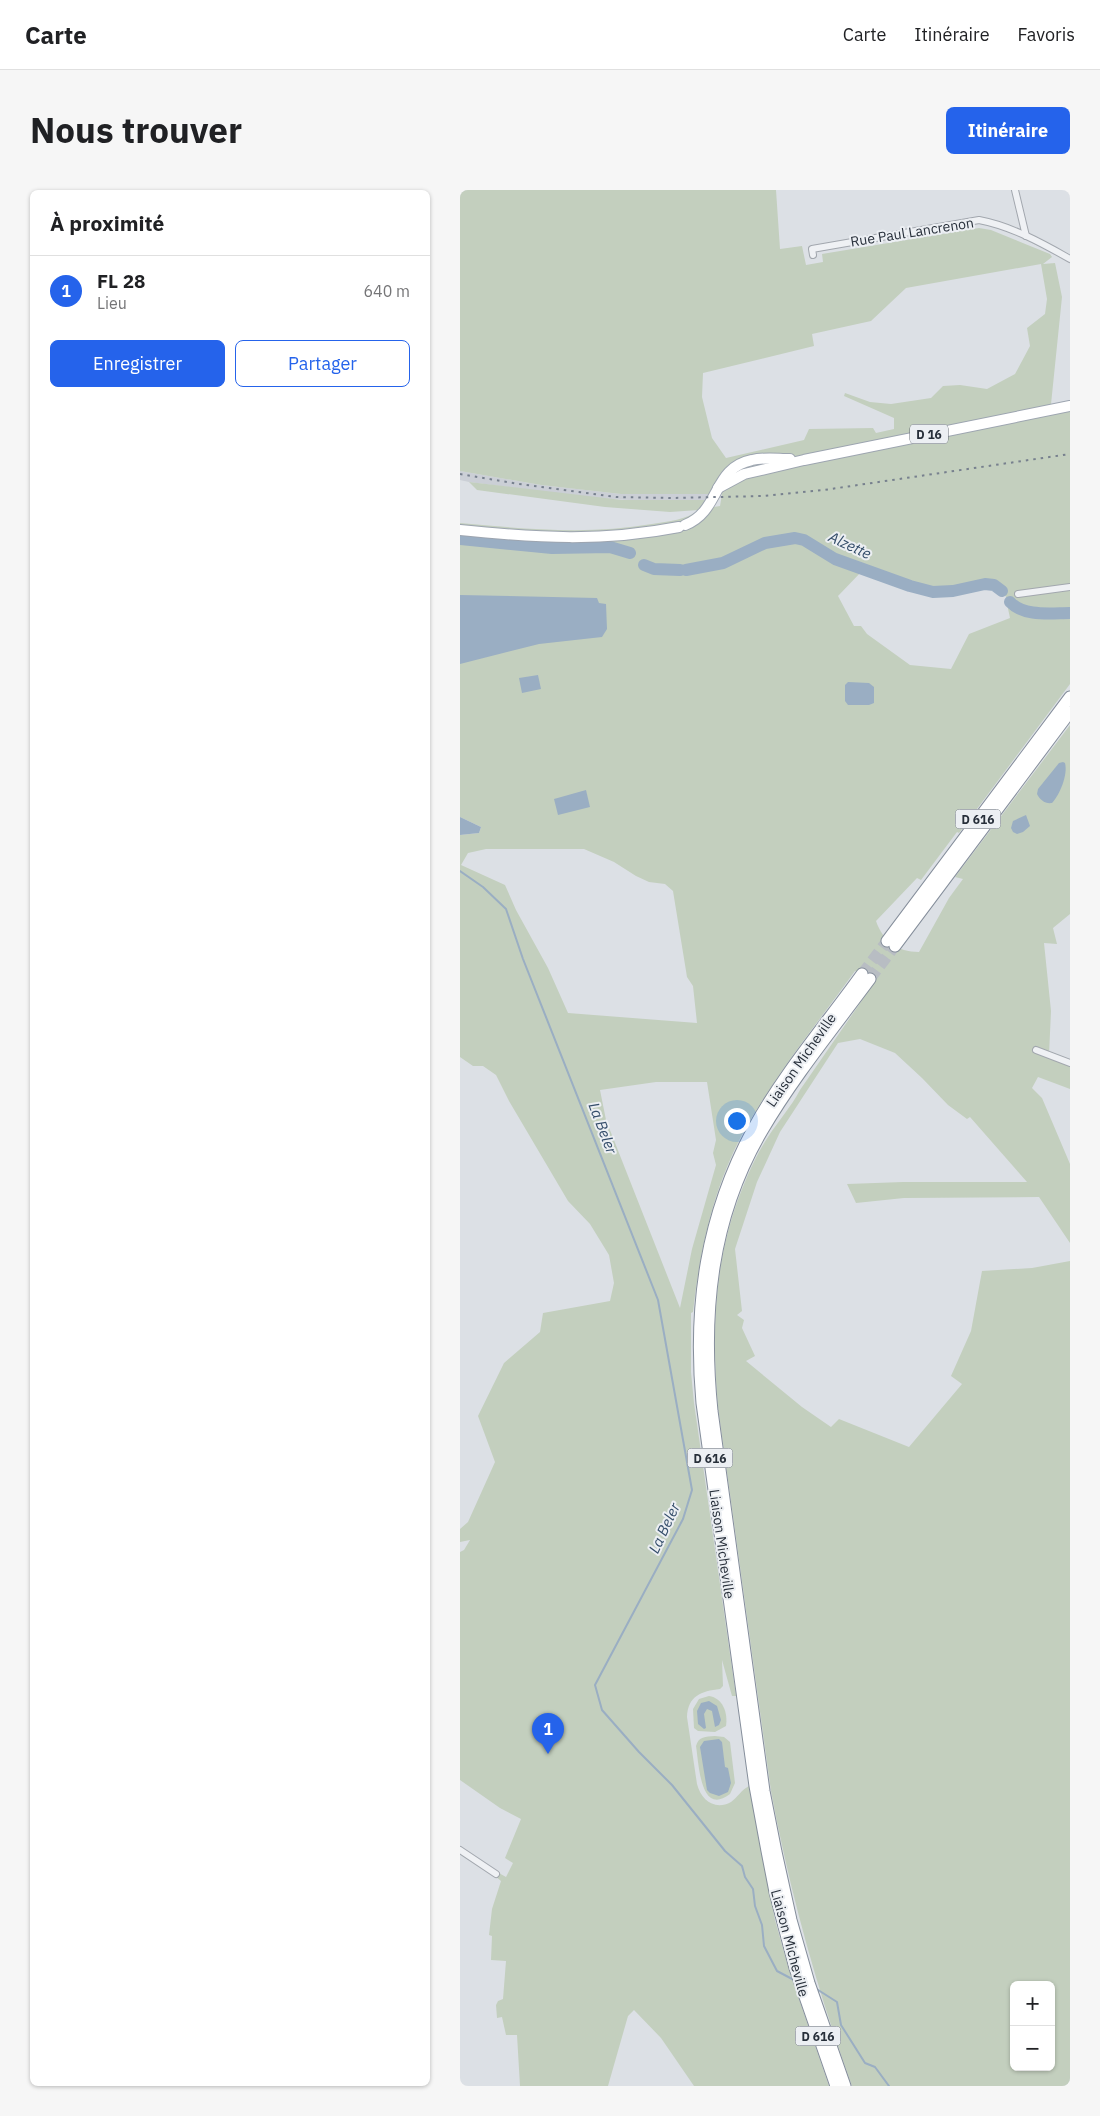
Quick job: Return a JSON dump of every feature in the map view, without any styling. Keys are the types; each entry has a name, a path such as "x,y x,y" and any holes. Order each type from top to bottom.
{"highway":[{"name":"D 616","path":"1070,697 891,944 1070,712"},
{"name":"Liaison Micheville","path":"836,2086 775,1892 755,1786 702,1403 699,1372 700,1315 708,1251 717,1213 733,1169 754,1127 781,1086 866,976"},
{"name":"Liaison Micheville","path":"805,1985 846,2086"}],"main road":[{"name":"D 16","path":"460,530 566,538 623,536 682,526 696,520 705,512 730,471 751,460 804,460 1061,408"}],"street":[{"path":"1015,190 1026,236"},
{"name":"Rue Paul Lancrenon","path":"813,255 812,249 979,220 994,223 1026,236 1070,260"},
{"path":"1018,594 1070,587"},
{"path":"1036,1050 1070,1063"},
{"path":"460,1850 496,1874"}],"shaded area":[{"path":"460,471 541,485 621,494 709,494 705,500 646,501 593,498 469,482 460,480"}],"green space":[{"path":"460,190 776,190 780,249 802,246 806,265 823,262 822,254 979,228 991,230 1050,254 1052,257 1043,264 1055,263 1062,297 1050,414 1070,411 1070,684 959,833 957,832 921,880 917,878 876,921 887,940 892,944 904,950 919,952 949,898 963,879 955,877 1070,725 1070,914 1053,928 1057,944 1044,943 1051,1011 1049,1055 1070,1063 1070,1089 1038,1077 1032,1088 1042,1098 1070,1164 1070,1243 1039,1197 904,1198 856,1203 847,1184 1027,1182 970,1117 967,1119 948,1105 895,1053 860,1039 838,1043 780,1132 757,1182 735,1249 742,1311 737,1315 744,1320 742,1328 755,1356 746,1361 802,1407 831,1427 839,1419 909,1447 962,1384 951,1376 971,1331 982,1271 1032,1268 1070,1261 1070,2086 852,2086 816,1977 778,1829 771,1791 718,1407 715,1319 721,1262 736,1205 747,1177 772,1131 874,983 867,976 855,971 773,1084 736,1146 726,1168 711,1215 700,1263 693,1312 691,1313 691,1372 694,1403 736,1696 732,1696 722,1660 723,1686 720,1689 701,1693 690,1704 687,1717 697,1784 705,1799 720,1805 731,1802 749,1786 775,1920 789,1970 829,2086 694,2086 661,2038 634,2010 628,2016 608,2086 520,2086 517,2035 506,2035 502,2017 497,2018 496,2005 498,2001 503,1999 506,1961 491,1960 492,1936 489,1935 492,1909 501,1881 495,1876 497,1872 506,1877 513,1863 505,1858 521,1819 500,1808 460,1780 460,1552 464,1550 470,1540 460,1542 460,1529 468,1522 495,1462 478,1416 504,1363 540,1332 543,1313 610,1301 614,1283 609,1255 590,1224 568,1201 509,1101 496,1075 483,1066 473,1066 460,1057 460,835 479,833 481,827 460,817 460,523 556,530 604,529 671,521 689,516 699,510 670,512 605,507 477,490 469,482 622,500 705,500 701,509 720,506 722,494 621,494 541,485 460,471","holes":["1041,264 1047,299 1045,314 1027,328 1030,346 1015,374 987,389 960,385 943,386 931,398 891,404 870,402 845,393 844,396 894,418 894,429 876,433 873,428 809,429 804,440 726,458 712,438 702,397 703,373 814,346 812,334 871,321 906,288","863,570 907,586 929,591 952,591 979,584 994,585 1003,592 1010,602 1007,604 1010,618 969,634 951,669 910,665 867,634 861,626 854,626 838,596","486,849 584,849 614,862 649,882 665,884 673,891 687,977 693,986 697,1023 568,1013 548,968 516,910 505,885 461,865 468,853","656,1082 707,1082 716,1140 713,1153 716,1165 692,1249 680,1308 606,1120 600,1090"]},
{"path":"709,1696 714,1697 724,1707 726,1726 715,1732 698,1731 694,1728 693,1709 699,1699"},
{"path":"715,1736 724,1737 730,1742 735,1783 730,1794 720,1799 712,1799 707,1794 700,1775 696,1746 701,1739"}],"water":[{"path":"460,595 597,598 599,603 606,604 607,629 602,637 539,644 460,664"},
{"path":"538,675 541,689 522,693 519,678"},
{"path":"848,682 869,683 874,687 874,703 869,705 848,705 845,701 845,685"},
{"path":"1063,762 1066,768 1058,795 1052,803 1041,800 1037,794 1038,789 1059,763"},
{"path":"586,790 590,807 558,815 554,799"},
{"path":"1026,815 1030,826 1023,832 1017,834 1013,832 1011,828 1013,821"},
{"path":"460,817 481,827 479,833 460,835"},
{"path":"709,1701 717,1706 721,1720 719,1725 715,1727 712,1711 707,1709 704,1714 706,1728 704,1729 698,1724 697,1711 701,1703"},
{"path":"719,1739 722,1742 725,1767 728,1768 731,1783 728,1792 719,1796 707,1790 700,1747 704,1741"}],"waterway":[{"name":"Alzette","path":"686,570 723,563 765,543 795,538 804,540 835,559 910,586 933,592 953,591 985,584 994,585 1002,591"},
{"name":"Alzette","path":"460,539 552,548 610,547 630,553"},
{"name":"Alzette","path":"644,565 654,569 680,570"},
{"name":"Alzette","path":"1010,602 1016,607 1030,612 1070,613"},
{"name":"La Beler","path":"460,871 483,887 506,909 523,959 658,1300 692,1490 683,1519 595,1685 602,1710 639,1752 672,1785 725,1851 742,1866 745,1877 753,1889 755,1906 762,1925 764,1946 777,1971 794,1980"},
{"name":"La Beler","path":"815,1988 837,2002 841,2025 865,2063 875,2067 889,2086"}],"tunnel":[{"path":"862,974 887,941"},
{"path":"870,979 895,946"}],"railway":[{"path":"460,474 616,497 764,496 824,490 1070,454"}],"place":[{"name":"FL 28","path":"548,1754"}]}
